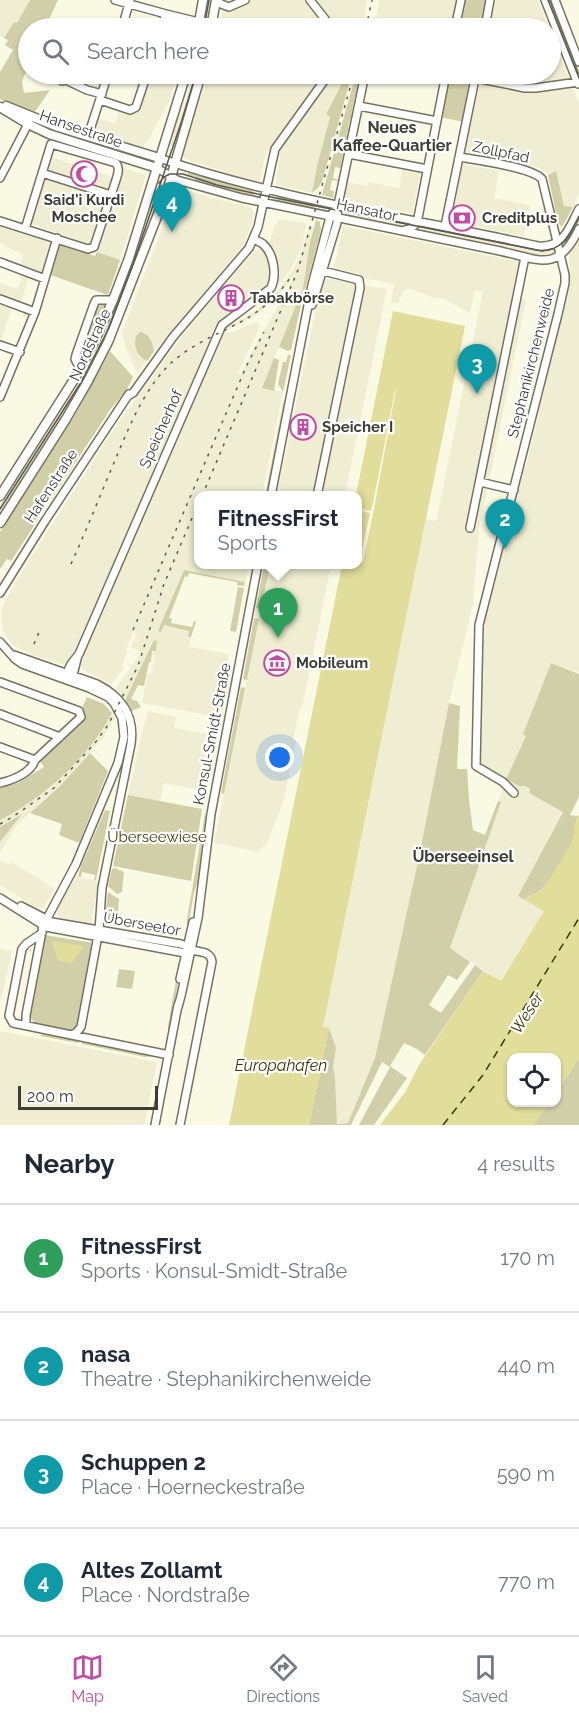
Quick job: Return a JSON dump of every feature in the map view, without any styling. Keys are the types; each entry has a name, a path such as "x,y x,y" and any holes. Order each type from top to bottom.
{"main road":[{"path":"200,18 203,0"},
{"path":"213,18 216,0"},
{"name":"Nordstraße","path":"0,496 80,369 113,300 129,258 183,84"},
{"name":"Nordstraße","path":"0,523 66,419 108,342 171,176 198,84"},
{"name":"Hansestraße","path":"0,105 49,134 157,168"},
{"name":"Hansestraße","path":"29,121 159,158"}],"street":[{"path":"115,0 130,2 178,18"},
{"path":"216,0 229,7 242,1"},
{"path":"310,0 324,18"},
{"path":"458,18 461,0"},
{"path":"486,18 490,0"},
{"path":"545,0 552,18"},
{"path":"555,0 579,62"},
{"path":"125,18 130,2"},
{"path":"165,18 166,14"},
{"path":"510,84 536,88 578,84 561,41"},
{"path":"74,84 130,110 136,107 144,84"},
{"path":"88,136 105,84"},
{"name":"Hafenstraße","path":"0,593 88,454 128,396 146,377 173,337 240,259 254,239 275,149 322,84"},
{"path":"272,491 304,333 338,205 363,84"},
{"path":"399,231 410,229 417,221 444,84"},
{"path":"445,226 473,84"},
{"path":"359,106 437,121"},
{"path":"0,178 3,165 29,121"},
{"name":"Hansestraße","path":"42,173 51,144 116,164 119,170 111,195"},
{"path":"349,154 427,169"},
{"name":"Zollpfad","path":"459,157 538,174 544,183 556,243"},
{"name":"Hansator","path":"159,158 266,190 538,246 549,246 556,243"},
{"name":"Hansator","path":"157,168 177,180 263,203 525,257 552,260 559,256"},
{"path":"0,221 88,249 94,247 111,195 42,173 25,228"},
{"path":"556,243 563,237 579,209"},
{"path":"559,256 574,240 579,229"},
{"path":"1,395 35,312 57,238"},
{"name":"Speicherhof","path":"69,678 222,326 271,288 274,280 274,267 270,254 262,243 254,239"},
{"name":"Stephanikirchenweide","path":"514,793 503,782 476,766 479,625 565,283 556,243"},
{"path":"470,528 525,257"},
{"path":"0,262 45,279"},
{"path":"318,491 360,288 359,280 320,270"},
{"path":"0,299 35,312"},
{"name":"Nordstraße","path":"80,369 75,359 94,304 96,300 113,300"},
{"path":"0,345 20,352"},
{"path":"480,482 514,490"},
{"name":"Konsul-Smidt-Straße","path":"155,1125 188,949 198,918 211,812 257,569"},
{"path":"0,642 10,654 69,678 108,698 114,703 122,718 124,737 113,776 76,864 44,926 26,1015 26,1026"},
{"path":"69,678 97,684 117,696 128,714 132,729 102,888 98,934 81,1027 76,1033 70,1035"},
{"path":"0,682 79,711 81,717 35,760 33,766 18,777 0,783"},
{"path":"0,714 60,737"},
{"path":"0,747 35,760"},
{"path":"113,776 124,779"},
{"name":"Überseetor","path":"0,893 44,926"},
{"name":"Überseetor","path":"0,898 44,926 188,949"},
{"path":"44,926 22,949 9,1016 13,1023 169,1055"},
{"path":"180,1125 212,962 209,954 188,949"},
{"path":"81,1027 89,1036 98,1041"}],"shaded area":[{"path":"0,0 30,0 18,18 8,40 0,36"},
{"path":"223,0 367,0 364,18 222,18"},
{"path":"379,0 463,0 459,18 376,18"},
{"path":"496,0 538,0 545,18 493,18"},
{"path":"546,0 552,0 559,18 553,18"},
{"path":"561,22 579,67 579,81 561,37"},
{"path":"561,58 579,104 579,193 573,207 564,206 556,171 548,175 540,168 465,152 480,84 561,84"},
{"path":"143,84 175,84 168,104 147,142 142,146 89,131 94,117 115,124 120,107 136,107"},
{"path":"190,84 194,84 175,147 169,145 180,112 182,112"},
{"path":"205,84 342,84 326,114 330,117 312,193 277,185 280,158 270,147 258,182 184,158"},
{"path":"52,157 119,179 124,168 146,175 120,260 97,252 89,244 31,224 44,182 48,179 65,184 68,178 49,171"},
{"path":"463,164 499,171 494,198 530,205 524,236 451,222"},
{"path":"403,166 421,171 412,213 345,200 347,182 367,186 368,182 399,188"},
{"path":"154,184 162,187 114,318 77,390 79,392 0,512 0,504 72,387 75,387 98,341"},
{"path":"181,188 250,207 254,212 252,222 241,248 137,373 122,333 177,190"},
{"path":"348,209 544,248 552,248 564,240 579,212 579,225 571,241 556,254 539,256 347,218"},
{"path":"280,219 307,223 301,250 290,270 272,293 228,325 256,310 280,288 293,270 301,253 309,226 313,227 303,288 262,387 283,392 263,491 194,491 194,569 248,569 245,582 184,570 162,622 193,627 189,647 229,654 218,717 142,703 148,673 151,674 155,656 152,655 153,651 156,651 157,641 154,640 125,700 103,738 69,776 16,826 0,852 0,842 21,815 0,827 0,820 47,790 82,755 106,724 121,696 115,689 141,652 131,647 137,634 133,632 126,649 122,666 124,668 112,684 82,669 82,665 70,660 65,665 33,655 13,645 3,630 1,615 3,606 54,521 120,420 194,321 255,251 270,241 276,223","holes":["296,273 241,374 238,373 260,327 259,324 256,322 235,331 227,333 226,331 264,309"]},
{"path":"0,225 50,241 42,273 20,265 23,254 0,243"},
{"path":"343,226 520,262 515,297 526,300 479,530 473,604 449,703 420,852 375,1058 348,1123 336,1124 333,1067 336,1048 323,1028 426,519 436,521 483,292 475,290 470,313 442,298 435,298 410,289 404,290 398,303 391,303 394,284 364,278 359,274 334,268"},
{"path":"579,237 579,672 551,663 523,734 526,736 506,779 530,789 529,793 563,811 518,896 545,910 500,981 450,948 501,802 498,801 504,786 472,769 475,630 516,467 526,467 568,289 569,254"},
{"path":"23,275 29,277 21,302 0,294 0,283 17,289"},
{"path":"329,279 387,289 346,491 278,491 315,313 324,281"},
{"path":"0,303 12,308 1,340 0,339"},
{"path":"269,569 330,569 302,708 300,708 293,740 296,741 284,799 268,841 259,852 214,843"},
{"path":"148,711 176,717 174,728 214,735 206,791 164,783 160,801 128,795"},
{"path":"0,860 10,865 12,862 55,889 43,908 38,909 0,885"},
{"path":"76,877 99,881 91,924 60,918 57,915 58,906"},
{"path":"0,949 12,951 1,1000 0,999"},
{"path":"0,1031 157,1062 144,1125 0,1125"}],"green space":[{"path":"30,0 58,0 50,18 20,18"},
{"path":"463,0 488,0 484,18 459,18"},
{"path":"18,21 18,84 22,84 24,93 50,90 34,113 0,99 0,72 13,50 5,45 8,40 4,38 14,22"},
{"path":"342,84 349,84 322,182 312,193 330,117 326,114"},
{"path":"353,84 360,84 353,105 356,107 353,106 351,116 354,119 350,119 348,128 352,130 348,130 346,141 349,143 345,143 344,151 347,154 343,153 341,164 344,166 343,172 341,168 335,167 333,178 339,180 340,176 342,177 340,184 338,185 339,181 332,180 330,190 334,191 333,198 322,195"},
{"path":"446,84 471,84 464,122 440,117"},
{"path":"556,171 564,206 573,207 562,227 558,223 548,175"},
{"path":"188,173 256,193 251,196 218,190 195,182 196,177"},
{"path":"278,195 315,203 313,211 276,203"},
{"path":"316,220 320,222 321,230 291,350 288,351 279,347 303,288"},
{"path":"60,245 95,256 97,252 120,260 108,295 50,275"},
{"path":"105,304 78,360 77,355 95,307"},
{"path":"140,332 148,337 154,351 147,361 138,354 136,347 136,336"},
{"path":"110,351 133,377 127,389 110,410 50,501 45,498 38,512 36,523 11,561 7,559 0,569 0,532 77,412"},
{"path":"288,355 291,355 283,392 278,384 283,362 286,362"},
{"path":"274,358 279,360 274,391 262,388"},
{"path":"284,400 287,403 268,491 266,491"},
{"path":"60,417 63,419 0,518 0,512"},
{"path":"263,569 269,569 261,609 256,608"},
{"path":"184,570 245,582 244,586 237,585 237,582 189,573 188,577 185,576 169,618 172,619 171,623 192,627 194,621 196,622 191,637 188,637 189,631 164,625 161,632 158,631"},
{"path":"238,587 244,588 236,632 230,631"},
{"path":"254,618 259,619 247,680 243,679"},
{"path":"154,640 157,641 156,651 152,651 144,686 138,685 131,699 137,701 141,707 131,711 125,700"},
{"path":"551,663 579,674 579,797 570,815 578,816 574,838 555,872 541,890 525,900 518,896 563,812 529,793 530,789 525,786 519,786 506,779 526,736 523,734"},
{"path":"241,687 245,688 224,794 221,793"},
{"path":"87,697 104,704 112,713 102,730 64,775 33,800 0,820 0,788 18,783 44,767 39,760 84,719 85,714 81,710"},
{"path":"449,703 460,706 457,769 467,769 473,830 485,835 498,801 501,802 450,948 470,962 457,980 448,975 429,1005 441,1013 475,965 483,971 425,1055 404,1043 390,1066 407,1078 374,1125 359,1125 390,1067 382,1062 351,1125 309,1125 329,1028 336,1048 333,1067 337,1124 348,1123 375,1058 420,852"},
{"path":"90,753 108,771 79,843 59,835 62,824 30,813 60,786"},
{"name":"Überseewiese","path":"128,795 202,809 191,881 113,866"},
{"path":"105,810 110,811 96,880 94,880 95,875 82,872 81,877 78,877 80,869"},
{"path":"22,814 0,842 0,827"},
{"path":"205,814 207,814 202,860 187,933 187,919"},
{"path":"112,869 124,872 122,892 117,894 108,886"},
{"path":"108,892 119,899 117,925 104,922"},
{"path":"44,935 94,943 80,1024 70,1031 44,1028 30,1017 29,1011"},
{"path":"179,963 174,1012 168,1041 168,1026"},
{"path":"119,969 135,971 132,989 116,987"},
{"path":"45,1032 81,1040 78,1043 40,1036"},
{"path":"83,1040 157,1056 145,1057 82,1044"},
{"path":"579,1058 579,1125 533,1125 546,1107 561,1107 561,1086"}],"water":[{"name":"Europahafen","path":"393,311 465,326 323,1027 329,1028 309,1125 229,1125 341,569 362,569 362,491 357,491"},
{"name":"Weser","path":"579,814 579,1058 561,1086 561,1053 507,1053 507,1107 546,1107 533,1125 380,1125 406,1091 419,1065 483,971 501,981 544,911 525,900 541,891 559,865 575,836 574,826"},
{"path":"52,941 84,946 72,963 58,961"}],"pier":[{"path":"396,390 362,562 362,549 370,513 362,509 370,511"}],"ferry route":[{"path":"443,1125 483,1075 579,918"}],"tram line":[{"path":"206,18 209,0"},
{"path":"548,0 555,18"},
{"path":"561,33 579,78"},
{"path":"0,509 80,384 109,328 132,267 193,84"},
{"path":"159,183 170,174 183,174 217,185 271,197 542,251 556,248 561,244 579,216"}],"railway":[{"path":"368,18 372,0"},
{"path":"204,491 298,270 351,84"},
{"path":"71,564 132,420 161,373 188,350 258,311 290,278"},
{"path":"133,630 246,367 264,332"},
{"path":"0,824 54,788 95,743 108,725 138,666 164,584 194,513"},
{"path":"34,644 40,630"}],"place":[{"name":"Said'i Kurdi Moschee","path":"84,174"},
{"name":"Creditplus","path":"462,218"},
{"name":"Altes Zollamt","path":"172,232"},
{"name":"Tabakbörse","path":"231,298"},
{"name":"Schuppen 2","path":"477,394"},
{"name":"Speicher I","path":"303,427"},
{"name":"nasa","path":"505,549"},
{"name":"FitnessFirst","path":"278,638"},
{"name":"Mobileum","path":"277,663"}],"district":[{"name":"Neues Kaffee-Quartier","path":"392,136"},
{"name":"Überseeinsel","path":"463,856"}]}
